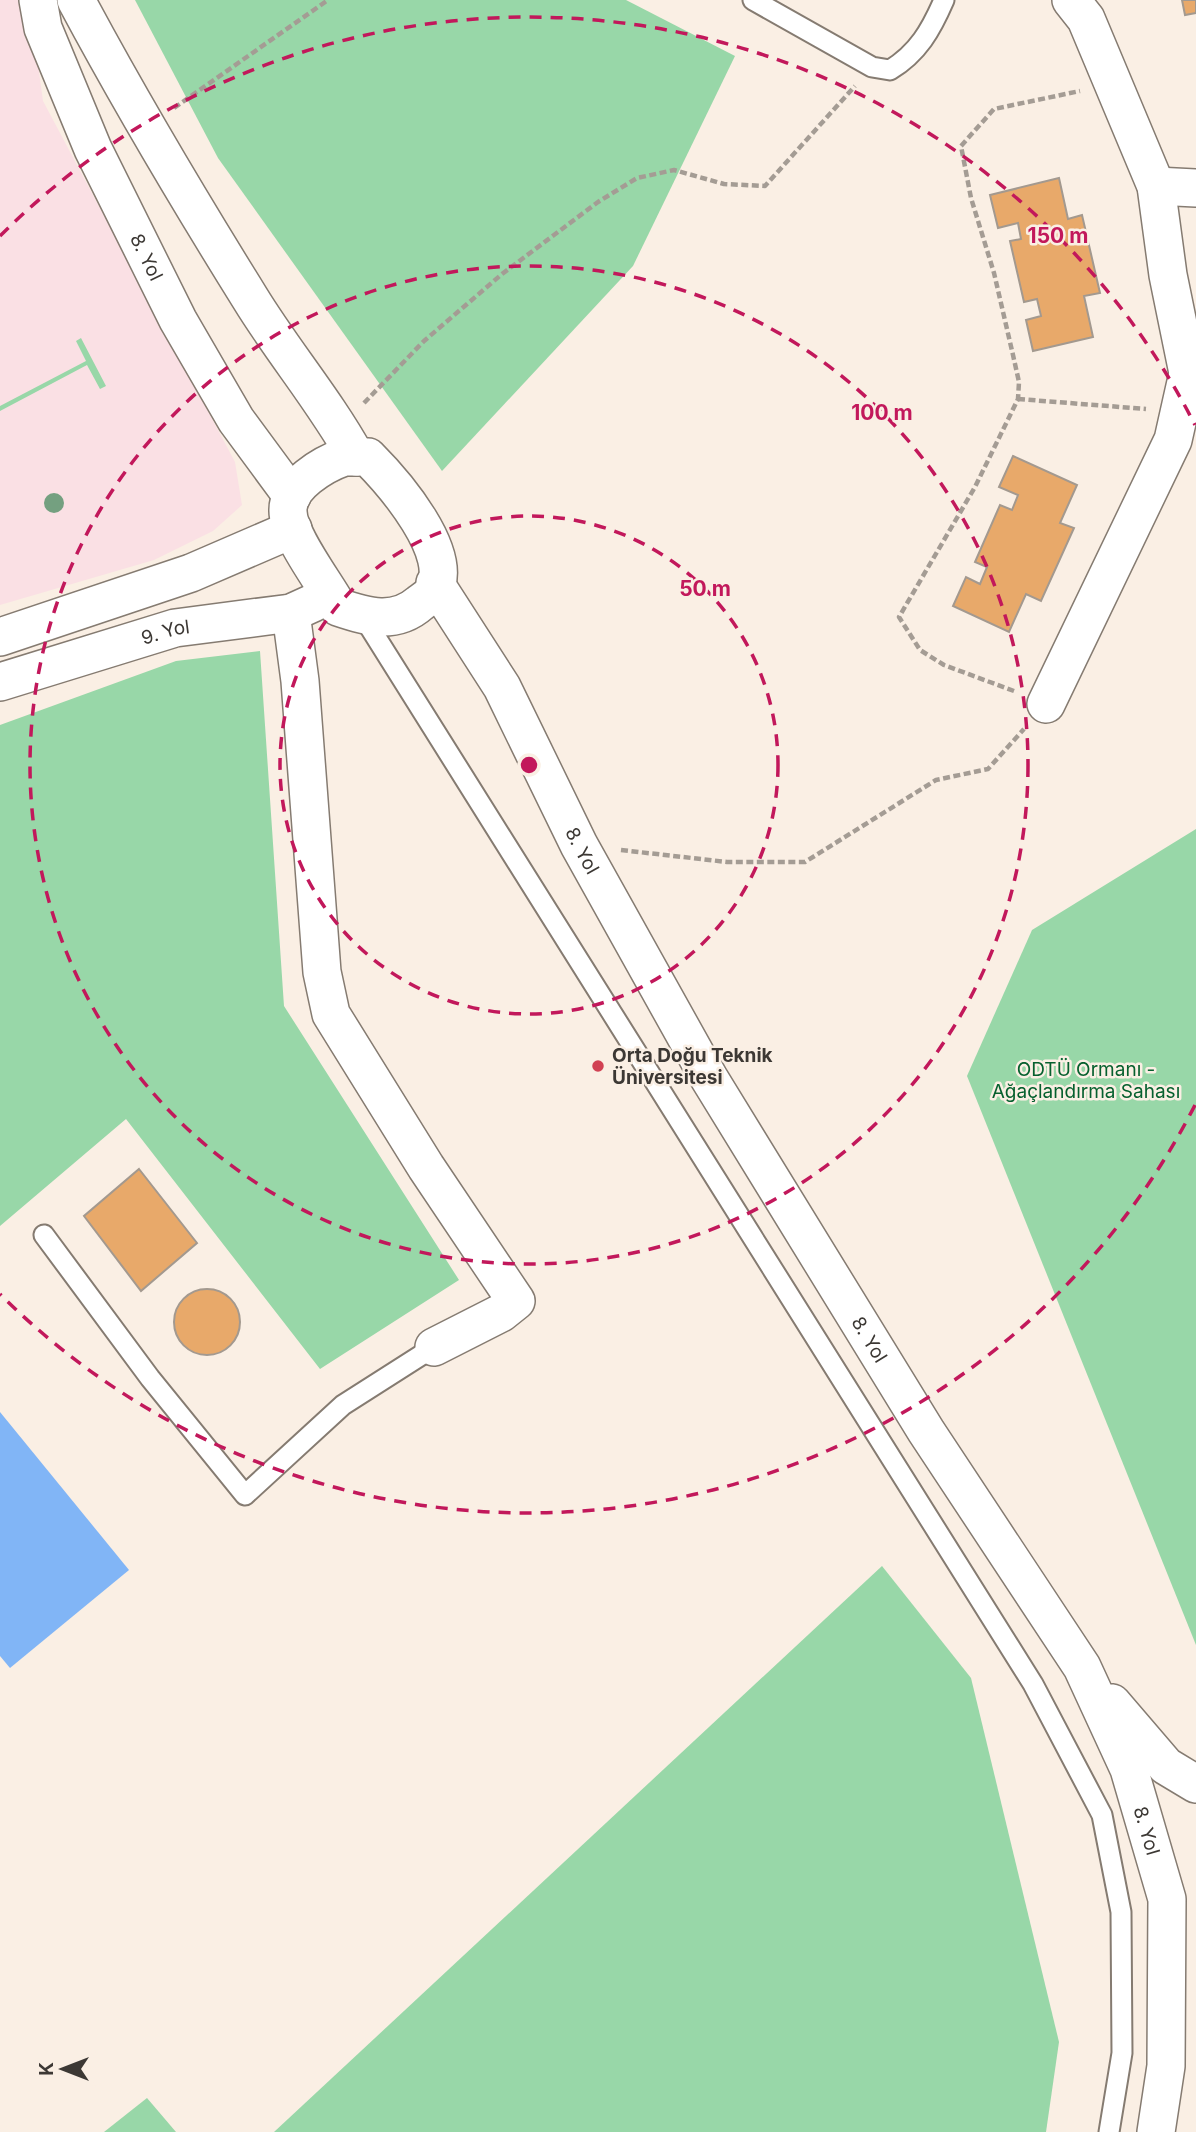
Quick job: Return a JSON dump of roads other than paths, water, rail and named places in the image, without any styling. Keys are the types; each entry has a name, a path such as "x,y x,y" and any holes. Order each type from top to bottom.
{"street":[{"name":"8. Yol","path":"38,0 43,28 93,149 178,320 292,512 338,607 387,619 414,608 433,592 435,583"},
{"path":"76,0 147,126 251,300 348,442 368,457 396,485 433,546 438,566 435,583"},
{"path":"1046,704 1173,440 1188,373 1168,275 1156,186 1086,19 1071,0"},
{"path":"1156,186 1196,188"},
{"path":"0,637 191,573 292,512 324,465 344,457 348,442"},
{"name":"8. Yol","path":"435,583 502,687 579,845 723,1102 926,1432 1082,1667 1129,1769 1167,1899 1166,2066 1156,2132"},
{"name":"9. Yol","path":"0,682 174,628 291,613 332,595"},
{"path":"291,613 300,681 322,972 331,1014 426,1167 516,1300 501,1313 434,1347"},
{"path":"1082,1667 1166,1766 1196,1784"}],"lane":[{"path":"753,0 872,66 890,70 911,58 931,29 944,0"},
{"name":"8. Yol","path":"362,615 1033,1684 1102,1815 1121,1912 1122,2053 1109,2132"},
{"path":"44,1235 150,1378 245,1495 344,1405 434,1347"}],"water":[{"path":"0,1412 129,1570 10,1668 0,1656"}],"place":[{"name":"Orta Doğu Teknik Üniversitesi","path":"598,1066"}],"park label":[{"name":"ODTÜ Ormanı - Ağaçlandırma Sahası","path":"1086,1080"}]}
